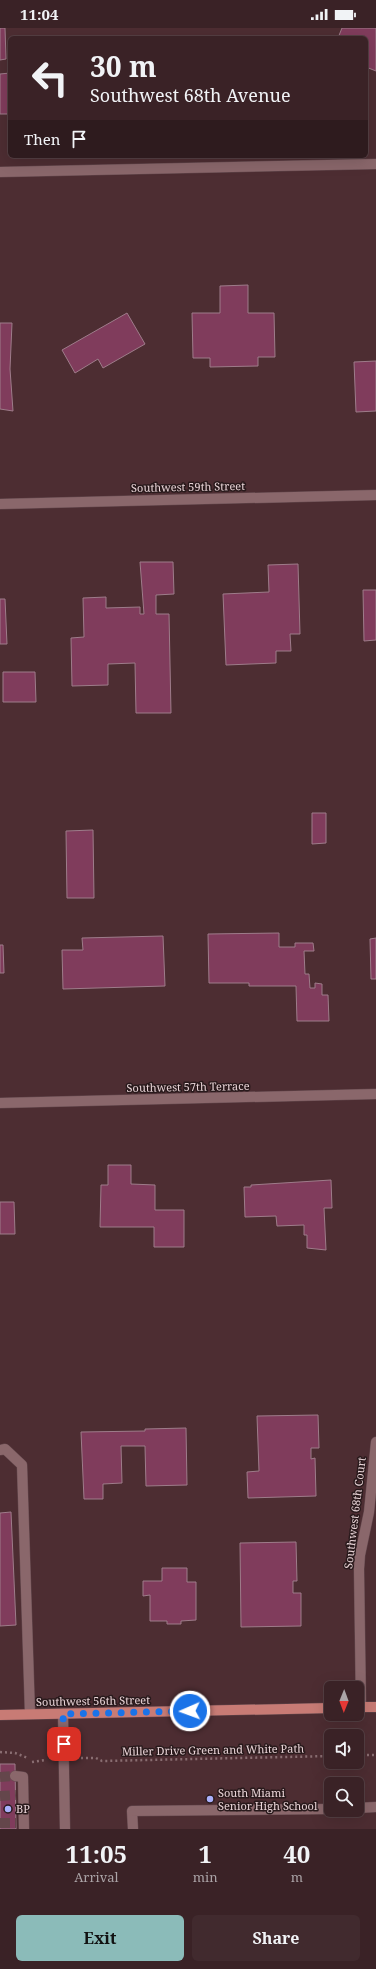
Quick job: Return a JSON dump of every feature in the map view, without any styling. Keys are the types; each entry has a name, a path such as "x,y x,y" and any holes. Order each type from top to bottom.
{"main road":[{"path":"364,1707 376,1707"},
{"name":"Southwest 56th Street","path":"0,1715 324,1708"}],"street":[{"path":"0,172 376,164"},
{"name":"Southwest 59th Street","path":"0,504 376,495"},
{"name":"Southwest 57th Terrace","path":"0,1103 376,1094"},
{"name":"Southwest 68th Court","path":"359,1681 359,1569 360,1555 369,1512 376,1442"},
{"path":"0,1450 5,1449 22,1465 30,1714"},
{"path":"63,1714 66,1829"},
{"path":"15,1776 23,1777 19,1795 21,1825"},
{"path":"364,1808 376,1807"},
{"path":"133,1829 132,1811 324,1808"}],"path":[{"path":"0,1752 22,1755 33,1762 37,1760"},
{"path":"364,1755 376,1754"},
{"name":"Miller Drive Green and White Path","path":"96,1758 102,1761 324,1756"}],"building":[{"path":"0,28 5,28 6,59 0,60"},
{"path":"342,28 376,28 376,71 368,68 368,36 339,36"},
{"path":"8,73 8,114 0,114 0,74"},
{"path":"248,285 248,313 274,313 275,357 258,357 258,366 210,367 210,358 193,358 192,313 220,313 220,286"},
{"path":"127,313 145,344 103,368 98,359 75,373 62,350"},
{"path":"0,323 12,323 10,369 13,411 0,409"},
{"path":"376,361 376,411 356,412 354,362"},
{"path":"140,562 173,562 174,594 156,595 156,614 169,614 171,713 136,713 135,663 108,664 108,685 72,686 71,638 84,637 83,598 106,597 106,608 140,607 140,614 144,614"},
{"path":"298,564 300,634 290,634 291,651 276,651 276,663 226,665 223,594 269,592 268,565"},
{"path":"363,590 376,590 376,640 364,641"},
{"path":"0,599 5,599 7,644 0,644"},
{"path":"3,672 35,672 36,702 3,702"},
{"path":"312,813 326,813 326,843 312,844"},
{"path":"93,830 94,898 67,898 66,831"},
{"path":"279,933 279,947 295,947 295,943 313,943 314,951 304,951 305,974 309,974 310,988 315,988 315,983 322,984 322,995 328,995 329,1021 297,1021 296,986 249,986 249,983 209,983 208,934"},
{"path":"163,936 165,986 63,989 62,950 83,950 82,938"},
{"path":"376,938 376,979 371,979 370,939"},
{"path":"0,945 3,945 4,973 0,973"},
{"path":"108,1165 131,1165 131,1184 155,1185 155,1210 184,1210 184,1247 154,1247 154,1227 100,1227 101,1185 108,1185"},
{"path":"331,1180 332,1208 324,1208 326,1250 307,1248 307,1235 304,1235 304,1225 277,1226 276,1216 245,1217 244,1187 251,1187 251,1185"},
{"path":"0,1202 14,1202 15,1234 0,1234"},
{"path":"318,1415 319,1448 311,1448 311,1459 315,1458 316,1496 248,1498 247,1472 259,1471 257,1416"},
{"path":"186,1428 187,1485 146,1486 145,1446 121,1446 122,1483 103,1484 103,1499 84,1499 81,1432 145,1431 145,1429"},
{"path":"11,1512 16,1625 0,1626 0,1513"},
{"path":"296,1542 297,1581 293,1581 293,1593 301,1593 301,1626 241,1627 240,1543"},
{"path":"162,1568 187,1568 187,1582 196,1582 196,1620 181,1621 181,1624 167,1624 167,1621 150,1621 150,1595 143,1596 143,1581 162,1581"},
{"name":"BP","path":"0,1764 15,1764 16,1829 0,1829"}],"tunnel":[{"path":"0,1777 15,1776"},
{"path":"0,1796 16,1795"},
{"path":"0,1823 16,1823"}],"place":[{"name":"South Miami Senior High School","path":"210,1799"},
{"name":"BP","path":"8,1809"}],"route":[{"path":"64,1744 63,1714 190,1711"}]}
